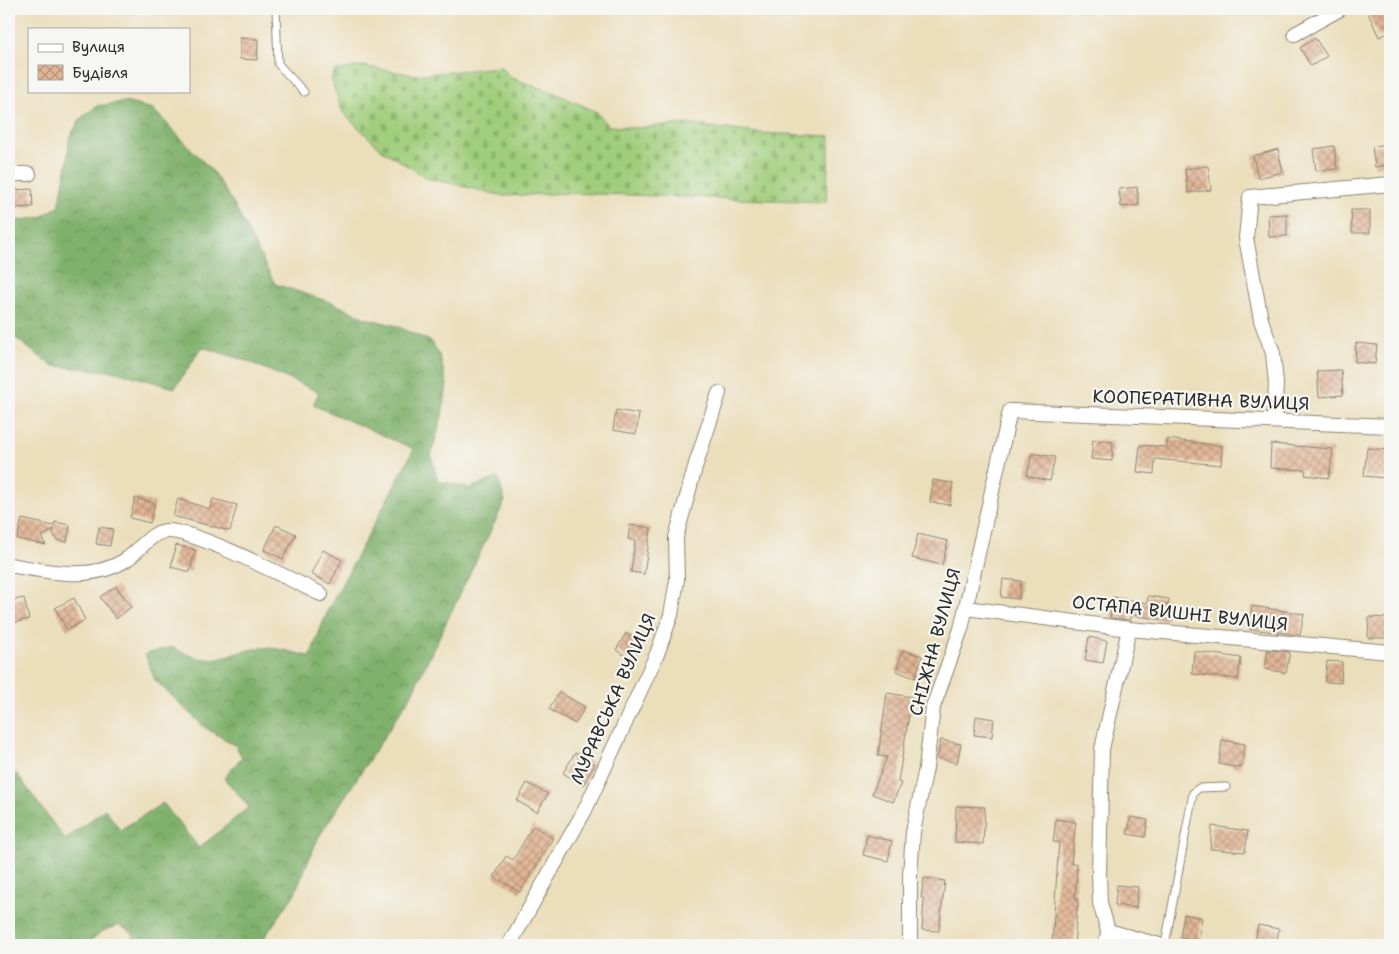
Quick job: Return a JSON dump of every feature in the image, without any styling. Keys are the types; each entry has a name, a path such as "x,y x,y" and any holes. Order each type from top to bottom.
{"street":[{"path":"1295,34 1340,9"},
{"path":"9,174 29,174"},
{"path":"1274,420 1276,384 1272,352 1261,320 1246,238 1250,197 1390,184"},
{"name":"МУРАВСЬКА ВУЛИЦЯ","path":"509,945 585,810 656,654 671,615 677,580 676,537 696,464 719,393"},
{"name":"КООПЕРАТИВНА ВУЛИЦЯ","path":"1010,412 1274,420 1390,426"},
{"name":"СНІЖНА ВУЛИЦЯ","path":"910,945 910,876 913,832 926,768 933,707 962,629 1010,412"},
{"path":"9,565 83,574 110,570 128,559 151,538 166,531 192,535 321,594"},
{"name":"ОСТАПА ВИШНІ ВУЛИЦЯ","path":"966,608 1129,628 1390,652"},
{"path":"1129,628 1102,749 1100,903 1107,938 1159,945"}],"lane":[{"path":"276,9 278,64 304,92"},
{"path":"1164,945 1192,792 1200,788 1226,788"}],"green space":[{"path":"362,66 415,75 501,67 511,78 555,93 597,112 609,126 636,128 687,124 758,133 830,136 826,202 569,193 504,196 427,178 382,150 343,113 331,79 335,71"},
{"path":"124,102 153,109 213,172 232,201 275,284 333,303 365,318 397,326 432,342 440,357 447,385 442,415 431,456 438,481 470,488 498,478 505,501 410,697 318,838 294,895 259,945 133,945 133,933 118,925 101,932 85,945 9,945 9,778 17,774 65,840 105,809 120,830 163,803 199,848 249,807 224,778 242,757 235,745 204,727 155,680 145,654 172,647 198,658 208,659 267,648 310,656 328,610 414,449 313,405 319,392 247,361 202,347 175,388 118,372 52,366 9,333 9,222 41,217 59,206 68,160 69,139 80,119 97,106"}],"building":[{"path":"1378,9 1390,9 1390,32 1379,37 1368,13"},
{"path":"240,38 258,39 257,60 240,59"},
{"path":"1315,38 1327,56 1311,66 1300,48"},
{"path":"1390,143 1390,164 1375,167 1372,147"},
{"path":"1334,146 1337,169 1316,171 1313,149"},
{"path":"1278,149 1283,172 1258,178 1253,156"},
{"path":"1208,166 1211,190 1188,193 1185,169"},
{"path":"1137,187 1139,205 1121,207 1119,189"},
{"path":"32,189 33,207 14,208 14,190"},
{"path":"1351,210 1370,210 1370,233 1352,233"},
{"path":"1287,214 1287,236 1269,237 1268,215"},
{"path":"1356,343 1377,345 1375,364 1355,362"},
{"path":"1341,370 1343,395 1319,397 1317,371"},
{"path":"616,410 639,414 636,434 613,430"},
{"path":"1167,439 1222,446 1221,465 1155,459 1154,474 1137,472 1140,445 1167,447"},
{"path":"1093,440 1113,442 1112,461 1091,459"},
{"path":"1271,444 1333,449 1329,478 1305,475 1306,470 1270,468"},
{"path":"1367,448 1387,450 1385,478 1364,476"},
{"path":"1032,453 1055,457 1050,481 1027,476"},
{"path":"933,480 953,483 950,505 930,502"},
{"path":"135,498 155,503 150,523 130,518"},
{"path":"178,499 210,509 213,499 237,505 230,531 173,516"},
{"path":"22,519 54,526 55,522 70,525 67,542 57,540 53,534 54,529 41,537 46,545 17,539"},
{"path":"276,525 296,534 283,559 264,550"},
{"path":"630,525 651,528 644,574 631,572 635,541 628,539"},
{"path":"99,527 113,529 110,546 96,544"},
{"path":"918,534 948,541 942,565 912,558"},
{"path":"176,545 195,550 190,572 171,567"},
{"path":"323,550 342,560 330,584 311,574"},
{"path":"1003,579 1021,581 1019,599 1001,597"},
{"path":"116,586 131,607 116,619 100,597"},
{"path":"1148,596 1169,599 1166,620 1130,615 1130,620 1110,618 1113,597 1147,603"},
{"path":"24,598 29,619 9,624 9,601"},
{"path":"74,598 85,620 67,630 55,608"},
{"path":"1252,606 1304,614 1300,635 1249,629"},
{"path":"1369,617 1390,618 1389,638 1368,638"},
{"path":"626,633 643,643 632,660 616,650"},
{"path":"1089,637 1107,641 1103,663 1085,660"},
{"path":"903,650 922,656 915,678 896,671"},
{"path":"1268,650 1290,652 1286,673 1265,669"},
{"path":"1194,651 1241,658 1238,679 1192,674"},
{"path":"1327,661 1342,662 1341,683 1325,682"},
{"path":"559,692 585,707 575,724 549,709"},
{"path":"887,693 912,697 898,782 901,783 893,802 872,794 887,757 878,756"},
{"path":"976,716 994,719 992,737 974,735"},
{"path":"941,740 961,744 957,763 937,758"},
{"path":"1222,740 1245,744 1241,768 1219,764"},
{"path":"575,753 595,764 583,785 563,773"},
{"path":"527,783 548,794 537,812 517,801"},
{"path":"956,806 985,807 983,844 955,842"},
{"path":"1131,817 1148,820 1145,837 1127,834"},
{"path":"1056,819 1076,822 1071,863 1077,864 1075,899 1078,899 1074,945 1052,945 1059,842 1053,842"},
{"path":"533,826 553,838 520,892 494,877 506,856 513,860"},
{"path":"1212,826 1248,831 1245,852 1210,849"},
{"path":"867,835 892,841 888,861 863,855"},
{"path":"924,878 945,881 939,931 922,930 924,898 921,898"},
{"path":"1117,885 1138,887 1136,908 1115,905"},
{"path":"1184,914 1202,918 1198,940 1180,937"},
{"path":"1258,925 1279,929 1276,945 1254,945"}]}
